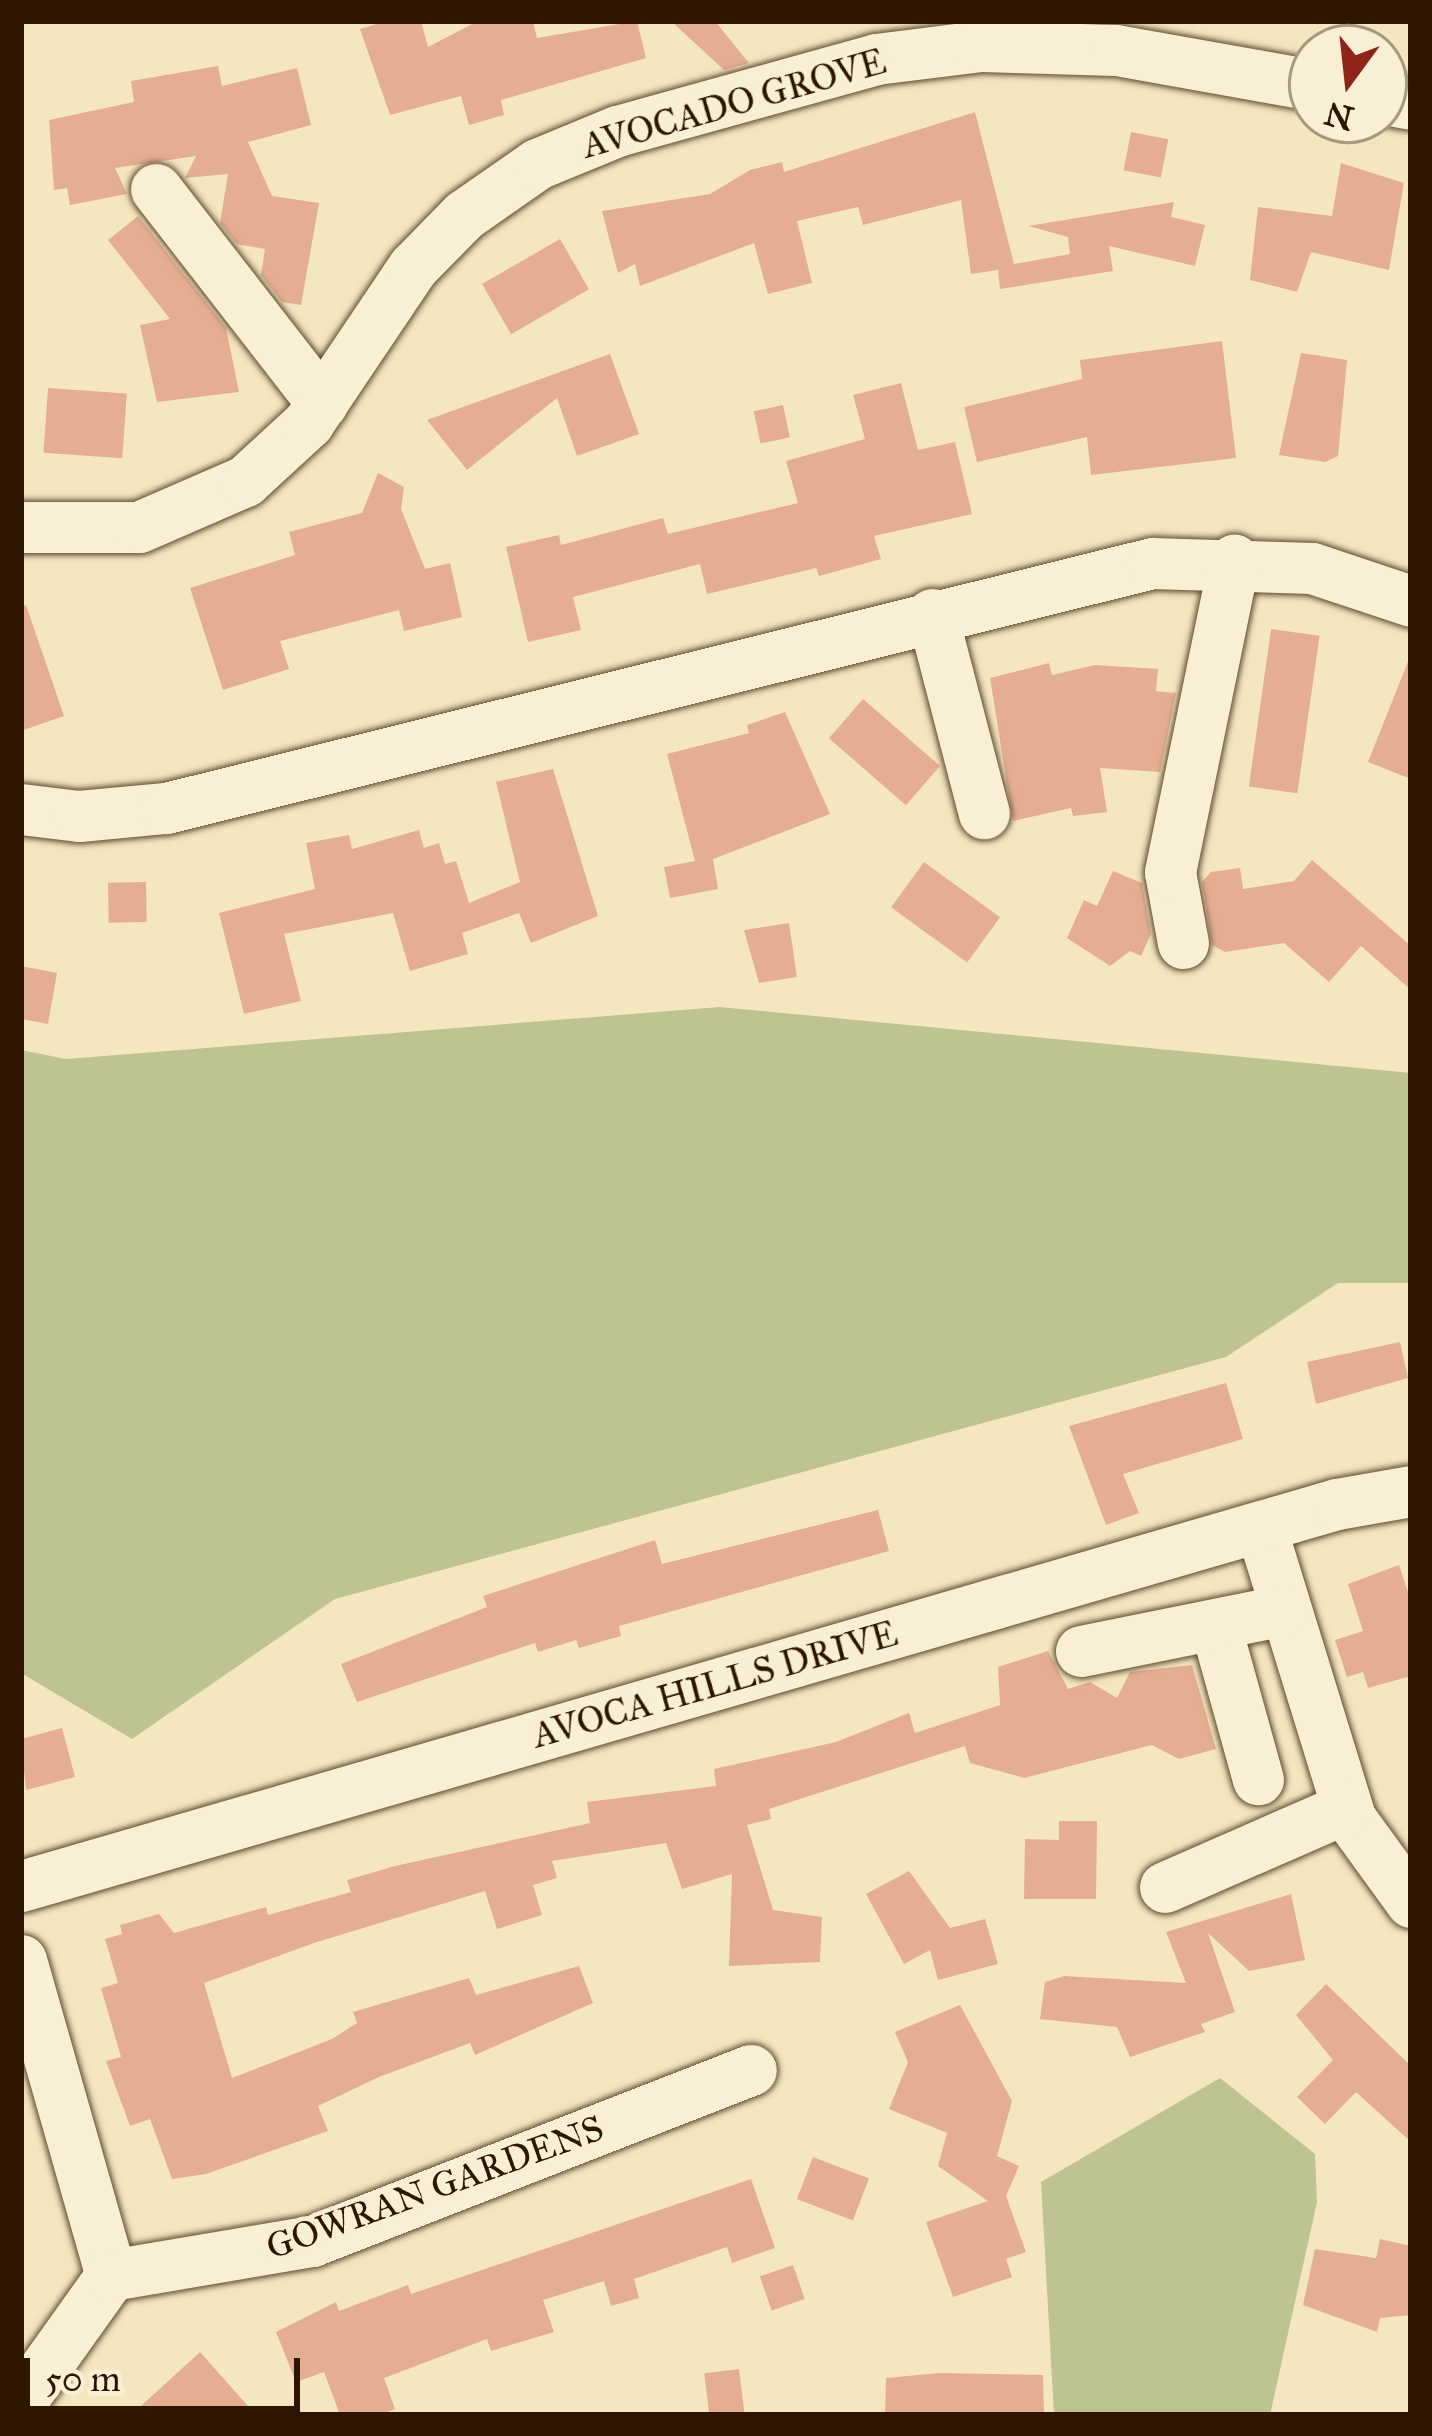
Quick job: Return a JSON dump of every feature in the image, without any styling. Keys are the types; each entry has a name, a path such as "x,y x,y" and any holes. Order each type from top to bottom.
{"street":[{"name":"AVOCADO GROVE","path":"21,527 139,526 199,506 279,455 322,403 413,267 464,215 537,164 617,131 876,59 981,46 1116,50 1288,81"},
{"path":"156,189 322,403"},
{"path":"21,809 79,816 166,808 1110,570 1234,559 1312,568 1411,601"},
{"path":"1183,943 1170,872 1234,559"},
{"path":"932,614 984,813"},
{"name":"AVOCA HILLS DRIVE","path":"21,1886 1261,1528 1411,1491"},
{"path":"1261,1528 1346,1808 1411,1902"},
{"path":"1081,1652 1216,1628 1284,1610"},
{"path":"1216,1628 1258,1779"},
{"path":"1165,1887 1346,1808"},
{"path":"21,1960 111,2275 21,2401"},
{"name":"GOWRAN GARDENS","path":"111,2275 312,2241 751,2070"}],"green space":[{"path":"720,1007 1411,1073 1411,1283 1338,1283 1226,1357 335,1599 132,1739 21,1673 21,1050 66,1059"},
{"path":"1220,2078 1315,2154 1317,2202 1270,2415 1054,2415 1041,2182"}],"building":[{"path":"386,21 421,21 428,47 478,21 533,21 537,38 637,21 646,58 501,100 504,115 469,125 461,96 390,115 360,29"},
{"path":"671,21 715,21 749,63 724,70"},
{"path":"218,66 222,86 297,68 311,125 248,142 272,196 319,203 301,305 282,302 261,275 265,249 237,244 220,223 228,174 185,178 196,156 115,168 127,194 70,205 67,188 54,190 49,120 134,102 131,81"},
{"path":"975,112 1014,264 1070,254 1068,237 1028,226 1174,202 1171,217 1205,225 1195,266 1109,246 1113,271 1000,289 998,270 971,274 961,200 863,225 858,207 797,221 812,283 768,294 754,243 640,286 635,264 618,273 602,211 710,194 750,170 782,162 784,172"},
{"path":"1131,132 1168,139 1161,178 1124,170"},
{"path":"1341,163 1404,183 1389,270 1311,252 1297,292 1250,280 1258,207 1332,216"},
{"path":"138,216 226,328 239,392 157,402 140,325 170,319 108,240"},
{"path":"560,239 589,289 511,334 482,284"},
{"path":"1222,341 1236,458 1091,475 1087,437 977,462 964,407 1082,379 1080,360"},
{"path":"1301,353 1347,360 1338,456 1325,462 1279,455"},
{"path":"610,354 639,434 577,456 557,398 467,470 427,420"},
{"path":"901,383 918,450 955,442 972,514 874,536 881,559 819,576 816,568 707,594 700,564 573,597 581,630 528,642 506,547 559,535 561,545 663,518 668,534 798,503 786,461 865,439 853,395"},
{"path":"48,388 127,394 122,458 43,453"},
{"path":"783,405 790,437 761,444 754,411"},
{"path":"378,473 404,487 401,509 425,569 450,563 462,617 404,631 399,610 280,641 289,669 223,690 190,588 295,555 289,532 362,513"},
{"path":"26,605 64,716 21,731 21,606"},
{"path":"1271,629 1320,636 1297,793 1249,786"},
{"path":"1411,660 1411,779 1368,762"},
{"path":"1049,663 1052,675 1095,665 1158,669 1156,691 1176,693 1160,772 1100,768 1107,812 1073,816 1071,808 1013,821 990,678"},
{"path":"863,699 940,766 906,805 829,738"},
{"path":"785,712 830,814 713,859 718,889 670,898 664,867 695,861 667,754 749,733 747,725"},
{"path":"553,769 598,916 531,943 519,913 462,933 468,954 410,971 393,913 284,934 301,1001 244,1014 219,913 315,889 306,843 349,835 352,849 419,830 424,848 439,843 445,864 456,861 469,903 520,882 496,782"},
{"path":"1312,860 1411,946 1411,990 1361,946 1329,982 1284,943 1225,952 1212,945 1202,882 1211,872 1240,868 1243,889 1294,881"},
{"path":"924,862 1000,917 967,963 891,907"},
{"path":"1113,871 1142,883 1151,934 1141,956 1130,951 1110,966 1067,938 1084,900 1097,906"},
{"path":"146,882 147,922 109,923 108,883"},
{"path":"789,923 797,977 759,983 744,930"},
{"path":"21,966 57,973 48,1024 21,1019"},
{"path":"1400,1342 1408,1378 1316,1404 1307,1362"},
{"path":"1226,1383 1243,1439 1123,1474 1139,1513 1106,1525 1069,1426"},
{"path":"878,1510 889,1551 619,1626 621,1636 579,1648 576,1640 538,1652 535,1643 357,1702 341,1664 487,1607 483,1596 655,1540 662,1564"},
{"path":"1399,1565 1411,1601 1411,1676 1368,1688 1363,1672 1347,1677 1335,1640 1363,1631 1348,1584"},
{"path":"1048,1651 1068,1689 1090,1682 1117,1698 1130,1672 1192,1665 1216,1749 1179,1759 1152,1745 1024,1778 970,1763 965,1746 769,1809 771,1819 747,1825 773,1910 822,1917 820,1962 729,1966 732,1874 682,1889 666,1843 552,1861 557,1878 533,1885 542,1915 497,1929 485,1891 317,1942 204,1983 232,2078 332,2039 357,2023 353,2012 469,1978 476,1995 579,1966 593,2003 475,2055 470,2043 379,2077 318,2106 328,2131 206,2174 172,2179 150,2119 130,2126 106,2061 121,2057 101,1988 118,1983 105,1939 122,1934 120,1925 159,1914 174,1933 266,1907 268,1915 351,1892 347,1880 395,1866 590,1823 587,1802 716,1786 714,1769 836,1742 909,1713 915,1733 1000,1705 998,1667"},
{"path":"62,1728 75,1777 26,1790 21,1739"},
{"path":"1059,1821 1097,1821 1096,1899 1024,1899 1025,1839 1059,1840"},
{"path":"909,1871 950,1928 985,1919 998,1964 938,1980 930,1950 904,1964 866,1894"},
{"path":"1291,1894 1305,1960 1249,1971 1208,1933 1235,2012 1201,2024 1205,2032 1130,2057 1117,2027 1040,2019 1045,1982 1064,1976 1186,1983 1166,1932"},
{"path":"1326,1984 1411,2066 1411,2142 1356,2092 1325,2124 1297,2097 1333,2060 1296,2015"},
{"path":"960,2005 1012,2101 997,2156 1019,2166 1006,2196 1026,2252 1006,2259 1012,2277 953,2297 926,2222 988,2201 938,2166 947,2133 889,2109 908,2062 895,2032"},
{"path":"813,2157 869,2179 853,2221 797,2199"},
{"path":"751,2179 775,2248 732,2263 727,2247 634,2279 639,2298 611,2306 604,2281 543,2300 554,2332 491,2351 487,2339 384,2378 395,2409 380,2415 340,2415 324,2372 296,2382 276,2332 336,2302 339,2311 408,2285 411,2294"},
{"path":"1380,2239 1411,2246 1411,2315 1380,2318 1377,2332 1303,2305 1315,2249 1376,2258"},
{"path":"793,2265 805,2299 772,2310 760,2276"},
{"path":"200,2352 256,2415 131,2415"},
{"path":"739,2369 745,2415 709,2415 704,2373"},
{"path":"940,2373 1043,2375 1044,2415 885,2415 886,2378"}]}
